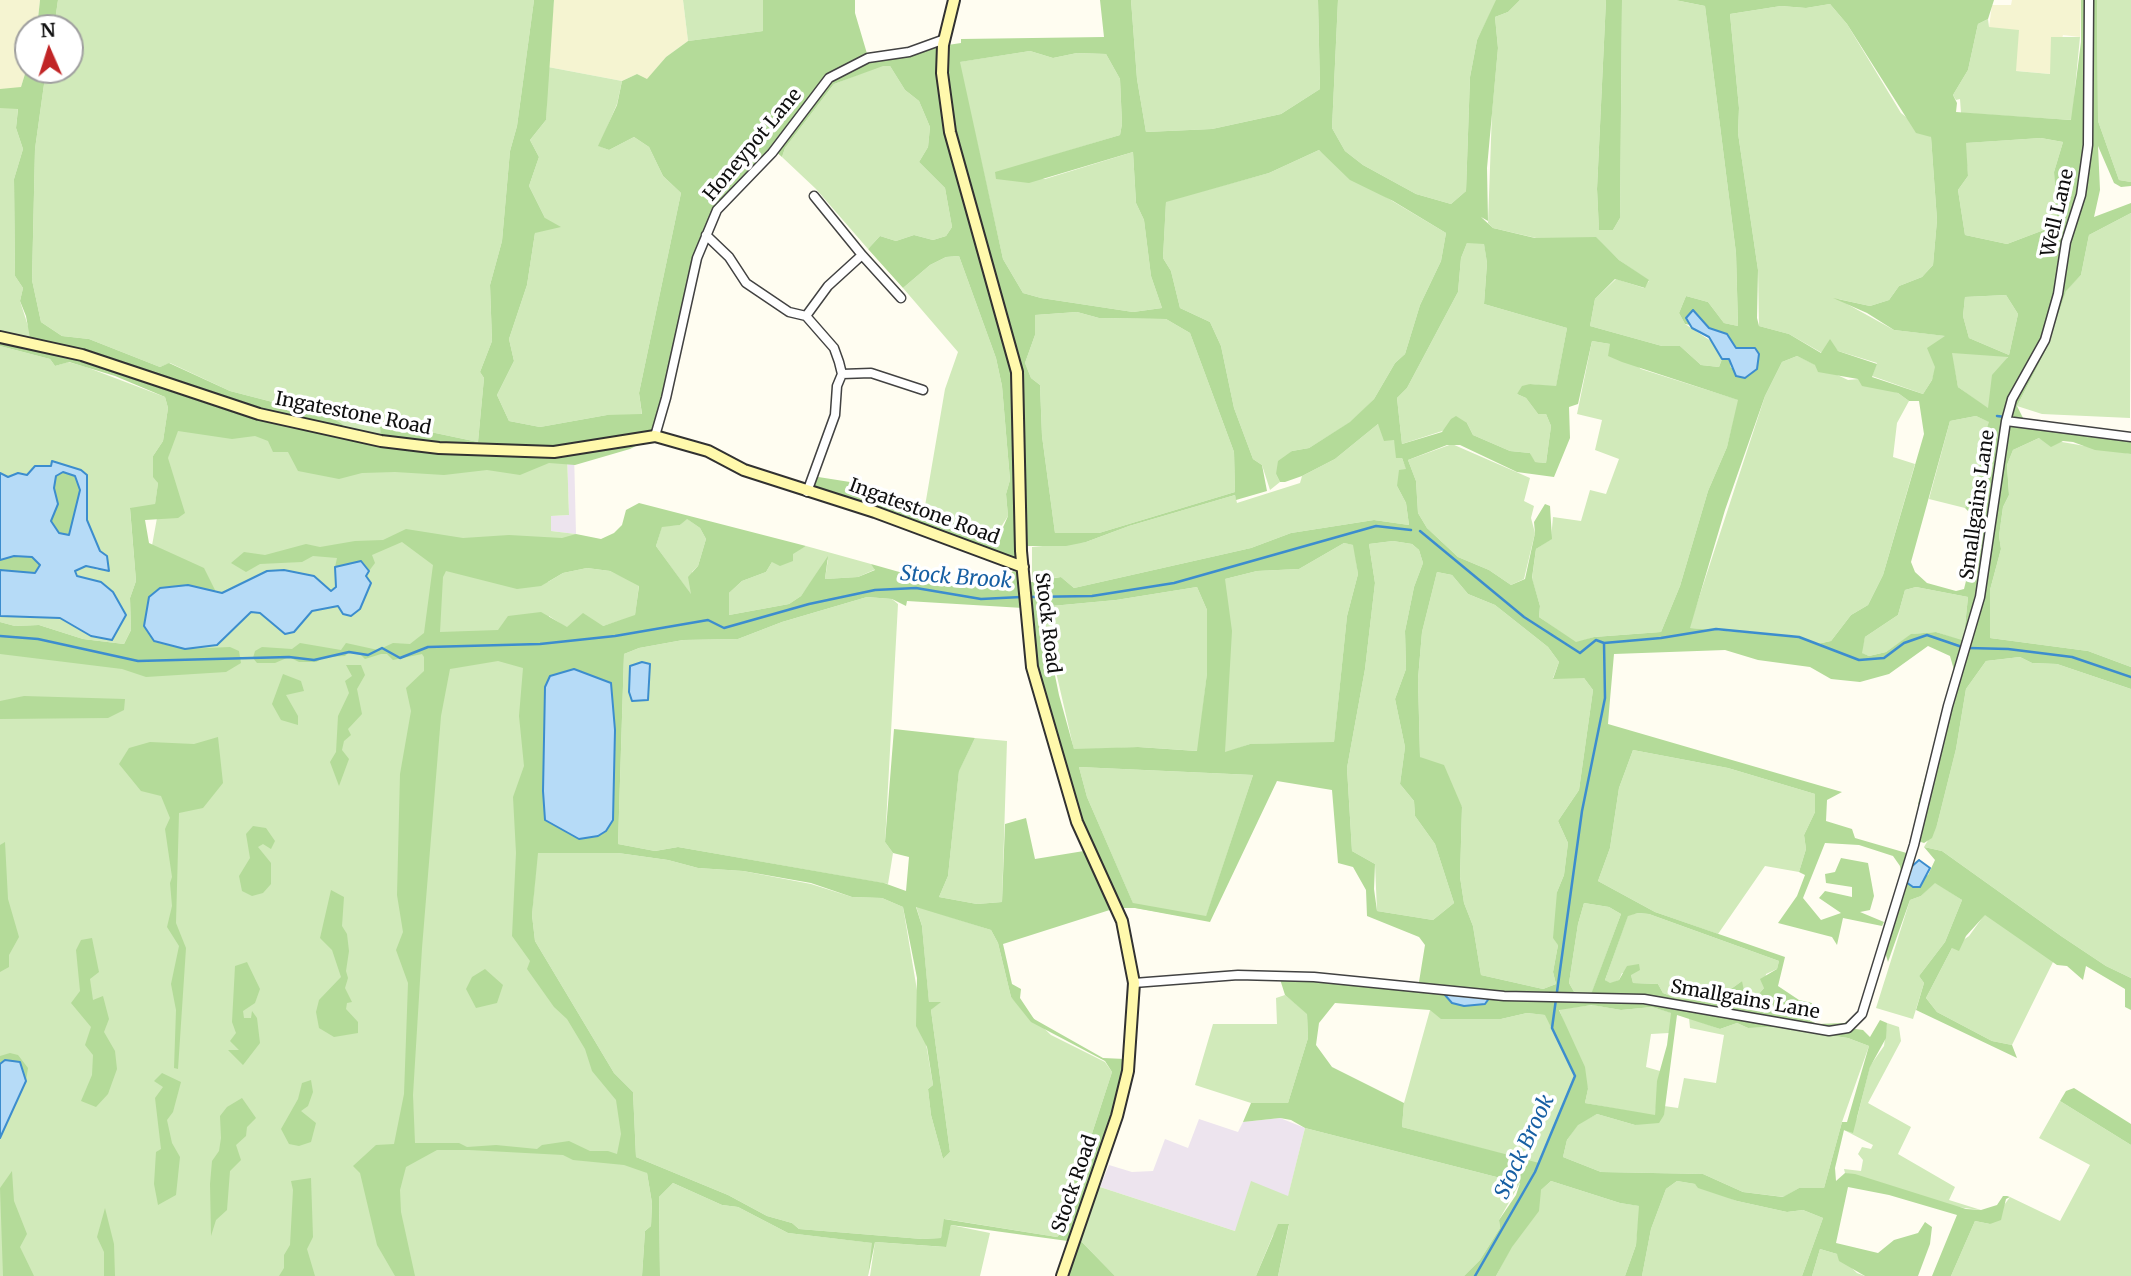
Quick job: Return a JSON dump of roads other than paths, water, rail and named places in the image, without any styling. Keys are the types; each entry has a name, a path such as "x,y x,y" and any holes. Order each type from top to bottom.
{"main road":[{"name":"Stock Road","path":"954,0 945,39 942,73 950,132 1017,372 1023,567 1032,667 1077,822 1122,921 1134,983 1128,1071 1117,1116 1062,1276"},
{"name":"Ingatestone Road","path":"0,337 82,355 259,414 381,441 439,448 554,452 654,436 708,451 744,470 874,512 1023,567"}],"street":[{"name":"Well Lane","path":"2006,421 2012,399 2045,340 2058,294 2066,242 2081,195 2088,145 2089,0"},
{"name":"Honeypot Lane","path":"654,436 666,398 697,258 717,210 772,153 829,78 868,58 909,52 945,39"},
{"path":"814,196 901,298"},
{"path":"706,235 729,257 746,283 789,312 806,316 834,348 842,374 831,428 807,492"},
{"path":"806,316 828,286 862,255"},
{"path":"842,374 871,373 923,390"},
{"path":"2006,421 2131,437"},
{"name":"Smallgains Lane","path":"1134,983 1238,975 1314,976 1424,990 1644,999 1829,1031 1847,1028 1862,1014 1868,1001 1889,920 1914,845 1948,706 1966,652 1980,597 2006,421"}],"water":[{"path":"1693,310 1709,328 1727,334 1736,348 1755,348 1759,354 1757,369 1745,378 1736,376 1729,359 1722,359 1709,337 1692,328 1686,318"},
{"path":"52,461 81,470 87,475 87,520 100,551 107,556 109,571 86,566 75,571 77,576 101,582 113,592 126,615 112,640 91,636 60,618 0,616 0,570 35,573 40,565 32,557 14,556 0,560 0,473 8,477 18,473 27,475 35,466 51,466","holes":["63,472 75,476 80,490 69,535 59,533 51,521 58,504 54,488 56,476"]},
{"path":"361,561 369,571 366,576 371,583 360,609 351,616 343,614 338,606 312,611 294,632 285,634 260,613 251,612 217,645 185,649 154,641 144,626 149,597 160,588 188,585 222,593 267,571 284,570 314,576 331,591 336,587 335,567"},
{"path":"642,662 650,664 648,700 632,701 629,692 630,666"},
{"path":"574,669 611,683 615,730 613,820 606,831 598,836 579,839 545,820 543,791 545,687 550,676"},
{"path":"1919,860 1930,868 1920,887 1913,887 1906,882 1910,868"},
{"path":"1469,993 1490,997 1485,1004 1464,1006 1452,1003 1445,995"},
{"path":"5,1060 20,1062 26,1081 0,1138 0,1064"}],"waterway":[{"path":"1997,416 2005,417"},
{"name":"Stock Brook","path":"1028,597 1092,596 1174,583 1376,526 1411,530"},
{"path":"1420,531 1524,617 1580,653 1596,640 1604,643 1661,638 1716,629 1799,637 1859,660 1884,658 1904,643 1927,635 1962,647"},
{"path":"0,636 38,639 138,661 289,657 314,660 349,652 368,655 382,648 400,658 428,647 540,644 615,636 708,620 724,628 809,604 875,590 916,588 981,599 1021,597"},
{"path":"1475,1276 1535,1172 1575,1076 1552,1028 1582,811 1605,698 1604,643"},
{"path":"1968,648 2008,649 2072,657 2131,677"}]}
